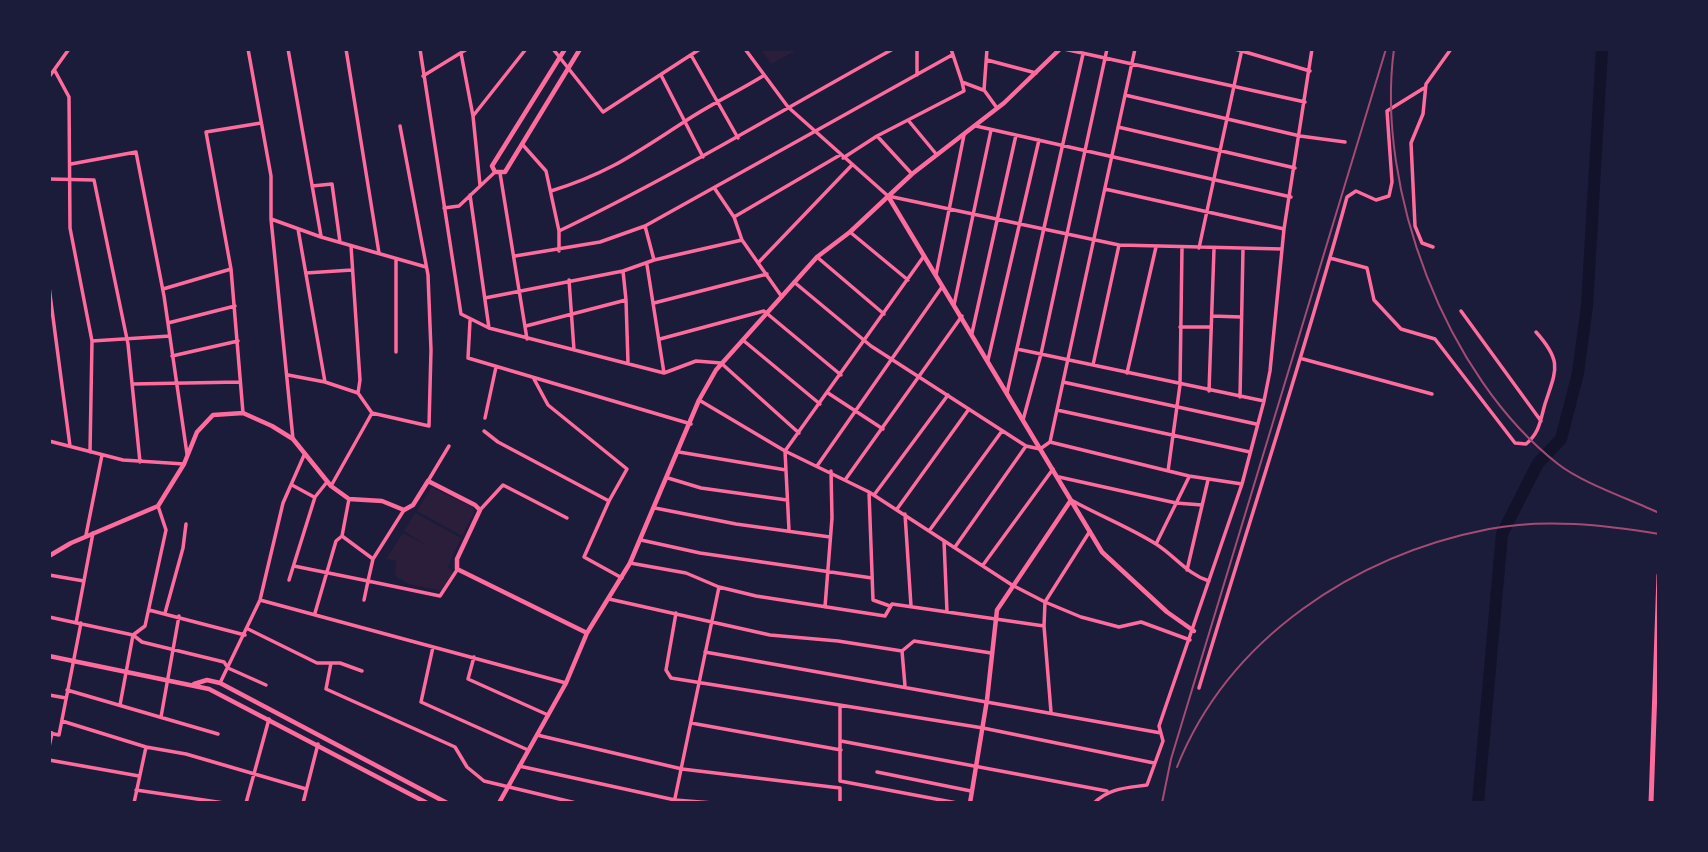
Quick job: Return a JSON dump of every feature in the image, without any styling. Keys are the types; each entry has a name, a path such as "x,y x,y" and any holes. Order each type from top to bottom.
{"main road":[{"path":"1651,803 1659,575"}],"street":[{"path":"49,76 69,49"},
{"path":"248,49 271,176 271,219 293,439"},
{"path":"288,49 321,237"},
{"path":"346,49 379,253"},
{"path":"420,49 461,314 470,321 489,328 664,373 696,361 721,363 799,433"},
{"path":"423,76 467,49"},
{"path":"472,117 526,49"},
{"path":"553,49 603,112 700,49"},
{"path":"527,339 515,256 498,173 492,166 565,49"},
{"path":"444,208 459,206 480,185 498,173 521,143 580,49"},
{"path":"746,49 788,107 888,196 1102,552 1167,612 1194,631"},
{"path":"559,230 703,157 893,49"},
{"path":"917,49 917,75"},
{"path":"734,217 877,136 964,91 951,49"},
{"path":"984,90 987,49"},
{"path":"499,803 566,683 587,633 630,563 680,452 699,400 721,363 744,341 817,257 849,232 912,174 976,126 1062,49 1306,102"},
{"path":"1023,420 1041,354 1107,49"},
{"path":"794,282 865,341 893,360 1026,446 1041,449 1050,442 1135,49"},
{"path":"1235,49 1310,71"},
{"path":"841,741 1109,792 1147,786 1163,741 1159,726 1191,640 1242,484 1264,401 1270,371 1284,229 1306,102 1312,49"},
{"path":"1199,688 1260,484 1303,359 1349,193 1356,191 1381,200 1392,191 1387,111 1424,88 1451,49"},
{"path":"1199,248 1242,50"},
{"path":"461,53 480,185"},
{"path":"1007,394 1083,54"},
{"path":"691,55 720,101 738,138"},
{"path":"515,256 559,251 600,242 645,226 951,55"},
{"path":"986,59 1036,73"},
{"path":"55,71 69,97 70,228 92,341 90,452"},
{"path":"661,75 703,157"},
{"path":"551,191 591,178 624,162 685,121 763,76"},
{"path":"962,82 984,90 997,108"},
{"path":"1424,88 1423,114 1411,143 1410,164 1416,233 1422,243 1433,247"},
{"path":"1125,95 1300,136 1345,142"},
{"path":"908,120 937,155"},
{"path":"243,413 232,269 206,132 261,123"},
{"path":"288,375 325,382 358,393 372,413 429,426 431,350 426,267 400,126"},
{"path":"976,126 1290,197"},
{"path":"1118,127 1295,168"},
{"path":"954,305 991,130"},
{"path":"936,275 964,135"},
{"path":"972,333 1016,135"},
{"path":"877,136 912,174"},
{"path":"988,360 1039,140"},
{"path":"521,143 546,171 559,230 559,251"},
{"path":"71,164 135,152 163,289 188,456"},
{"path":"758,262 852,165"},
{"path":"49,179 94,180 126,338 140,462"},
{"path":"312,186 331,184 341,242"},
{"path":"715,188 734,217 743,240 782,297"},
{"path":"1105,189 1284,229"},
{"path":"470,195 489,328"},
{"path":"888,196 1119,245 1282,249"},
{"path":"271,219 321,237 426,267"},
{"path":"645,226 654,260"},
{"path":"298,228 325,382"},
{"path":"849,232 908,280"},
{"path":"485,298 520,289 623,271 647,265 654,260 743,240"},
{"path":"1093,365 1119,245"},
{"path":"351,246 360,380 358,393"},
{"path":"1128,373 1156,247"},
{"path":"1168,471 1180,385 1182,248"},
{"path":"1209,391 1214,248"},
{"path":"1240,397 1243,249"},
{"path":"789,530 785,451 924,256"},
{"path":"817,257 884,314"},
{"path":"1330,258 1367,268 1374,300 1401,329 1435,339 1515,443 1526,444 1538,433 1556,377 1555,362 1536,332"},
{"path":"396,259 396,352"},
{"path":"647,265 664,373"},
{"path":"163,289 232,269"},
{"path":"306,273 352,270"},
{"path":"623,271 628,363"},
{"path":"653,303 766,274"},
{"path":"569,280 574,350"},
{"path":"817,466 942,286"},
{"path":"49,287 70,446"},
{"path":"526,326 626,300"},
{"path":"168,323 236,306"},
{"path":"660,339 764,311 841,375"},
{"path":"1461,311 1541,421"},
{"path":"845,480 962,316"},
{"path":"1212,316 1241,317"},
{"path":"470,321 468,358 691,424"},
{"path":"1180,327 1211,327"},
{"path":"92,341 170,336"},
{"path":"172,356 238,341"},
{"path":"744,341 820,404"},
{"path":"1017,349 1264,401"},
{"path":"1303,359 1432,394"},
{"path":"485,418 496,366"},
{"path":"533,378 548,405 627,469 609,501 584,557 622,578"},
{"path":"132,384 240,382"},
{"path":"1062,382 1256,424"},
{"path":"828,393 883,429"},
{"path":"948,395 871,493 873,600 890,606 911,606 1044,626"},
{"path":"699,400 785,451 831,471 871,493 1012,585 1045,602 1082,617 1119,627 1141,622 1191,640"},
{"path":"897,509 969,409"},
{"path":"1056,410 1250,453"},
{"path":"49,556 86,536 158,506 184,464 197,432 213,415 243,413 293,439 329,484 349,499 382,501 404,510"},
{"path":"289,580 315,497 329,484 372,413"},
{"path":"484,431 498,442 609,501"},
{"path":"929,531 1002,431"},
{"path":"49,441 140,462 184,464"},
{"path":"1050,442 1189,477 1242,484"},
{"path":"364,600 373,559 404,510 413,505 450,446"},
{"path":"955,547 1026,446"},
{"path":"220,683 260,600 283,503 306,452"},
{"path":"680,452 786,470"},
{"path":"86,536 102,455"},
{"path":"983,565 1053,469"},
{"path":"825,607 831,471"},
{"path":"1059,477 1176,503 1202,505"},
{"path":"1156,544 1189,477"},
{"path":"668,478 701,488 788,500"},
{"path":"1186,570 1208,480"},
{"path":"428,481 443,486 480,510"},
{"path":"292,485 315,497"},
{"path":"294,566 440,596 444,594 457,569 457,559 480,510 503,485 567,518"},
{"path":"315,613 336,541 342,536 349,499"},
{"path":"1071,500 1156,544 1193,576 1209,581"},
{"path":"970,803 987,700 994,620 1001,600 1071,500"},
{"path":"120,705 133,635 145,626 166,530 158,506"},
{"path":"655,508 736,524 830,537"},
{"path":"905,514 911,606"},
{"path":"165,614 183,548 186,524"},
{"path":"1051,712 1044,626 1045,602 1090,531"},
{"path":"49,747 50,733 59,735 62,721 93,533"},
{"path":"342,536 373,559"},
{"path":"641,540 700,553 872,578"},
{"path":"944,540 947,612"},
{"path":"630,563 687,573 719,587 825,607 880,616 888,613 890,606"},
{"path":"457,569 587,633"},
{"path":"49,575 84,581"},
{"path":"675,801 719,587"},
{"path":"609,599 771,635 838,641 902,651 914,641 990,653"},
{"path":"260,600 566,683"},
{"path":"148,610 245,635"},
{"path":"676,613 666,670 671,678 983,728 1154,763"},
{"path":"161,718 178,616"},
{"path":"49,617 133,635 142,642 224,662 228,668 266,685"},
{"path":"248,629 317,663 331,663 362,671"},
{"path":"433,647 421,702 528,750"},
{"path":"902,651 905,686"},
{"path":"705,652 1161,733"},
{"path":"49,656 193,685 215,692 427,803"},
{"path":"474,657 468,680 548,715"},
{"path":"331,663 327,689 455,747 474,774 484,781 576,803"},
{"path":"193,685 207,680 220,683 447,803"},
{"path":"67,690 218,734"},
{"path":"49,695 66,698"},
{"path":"840,706 840,803"},
{"path":"246,803 269,719"},
{"path":"62,721 146,747 186,754 306,789"},
{"path":"691,722 841,750"},
{"path":"537,735 682,769 840,788"},
{"path":"303,803 318,744"},
{"path":"134,803 146,747"},
{"path":"347,760 352,751"},
{"path":"49,760 139,776"},
{"path":"519,766 675,801 713,803"},
{"path":"877,772 972,791"},
{"path":"840,780 957,803"},
{"path":"136,790 224,803"},
{"path":"1094,803 1109,792"}],"shaded area":[{"path":"799,49 771,64 761,50"},
{"path":"431,487 473,507 474,513 462,536 417,511"},
{"path":"415,513 461,538 448,567 453,572 442,591 409,584 395,576 396,560 386,559 403,533 427,546 404,531"}],"waterway":[{"path":"1478,803 1502,534 1538,463 1561,439 1578,373 1587,306 1602,49"}],"railway":[{"path":"1162,803 1171,759 1386,49"},
{"path":"1394,49 1391,103 1396,161 1408,219 1427,276 1452,331 1482,382 1518,427 1558,464 1593,484 1659,513"},
{"path":"1177,767 1200,721 1229,679 1264,641 1303,609 1346,581 1391,559 1440,541 1489,529 1531,524 1574,524 1659,534"}]}
